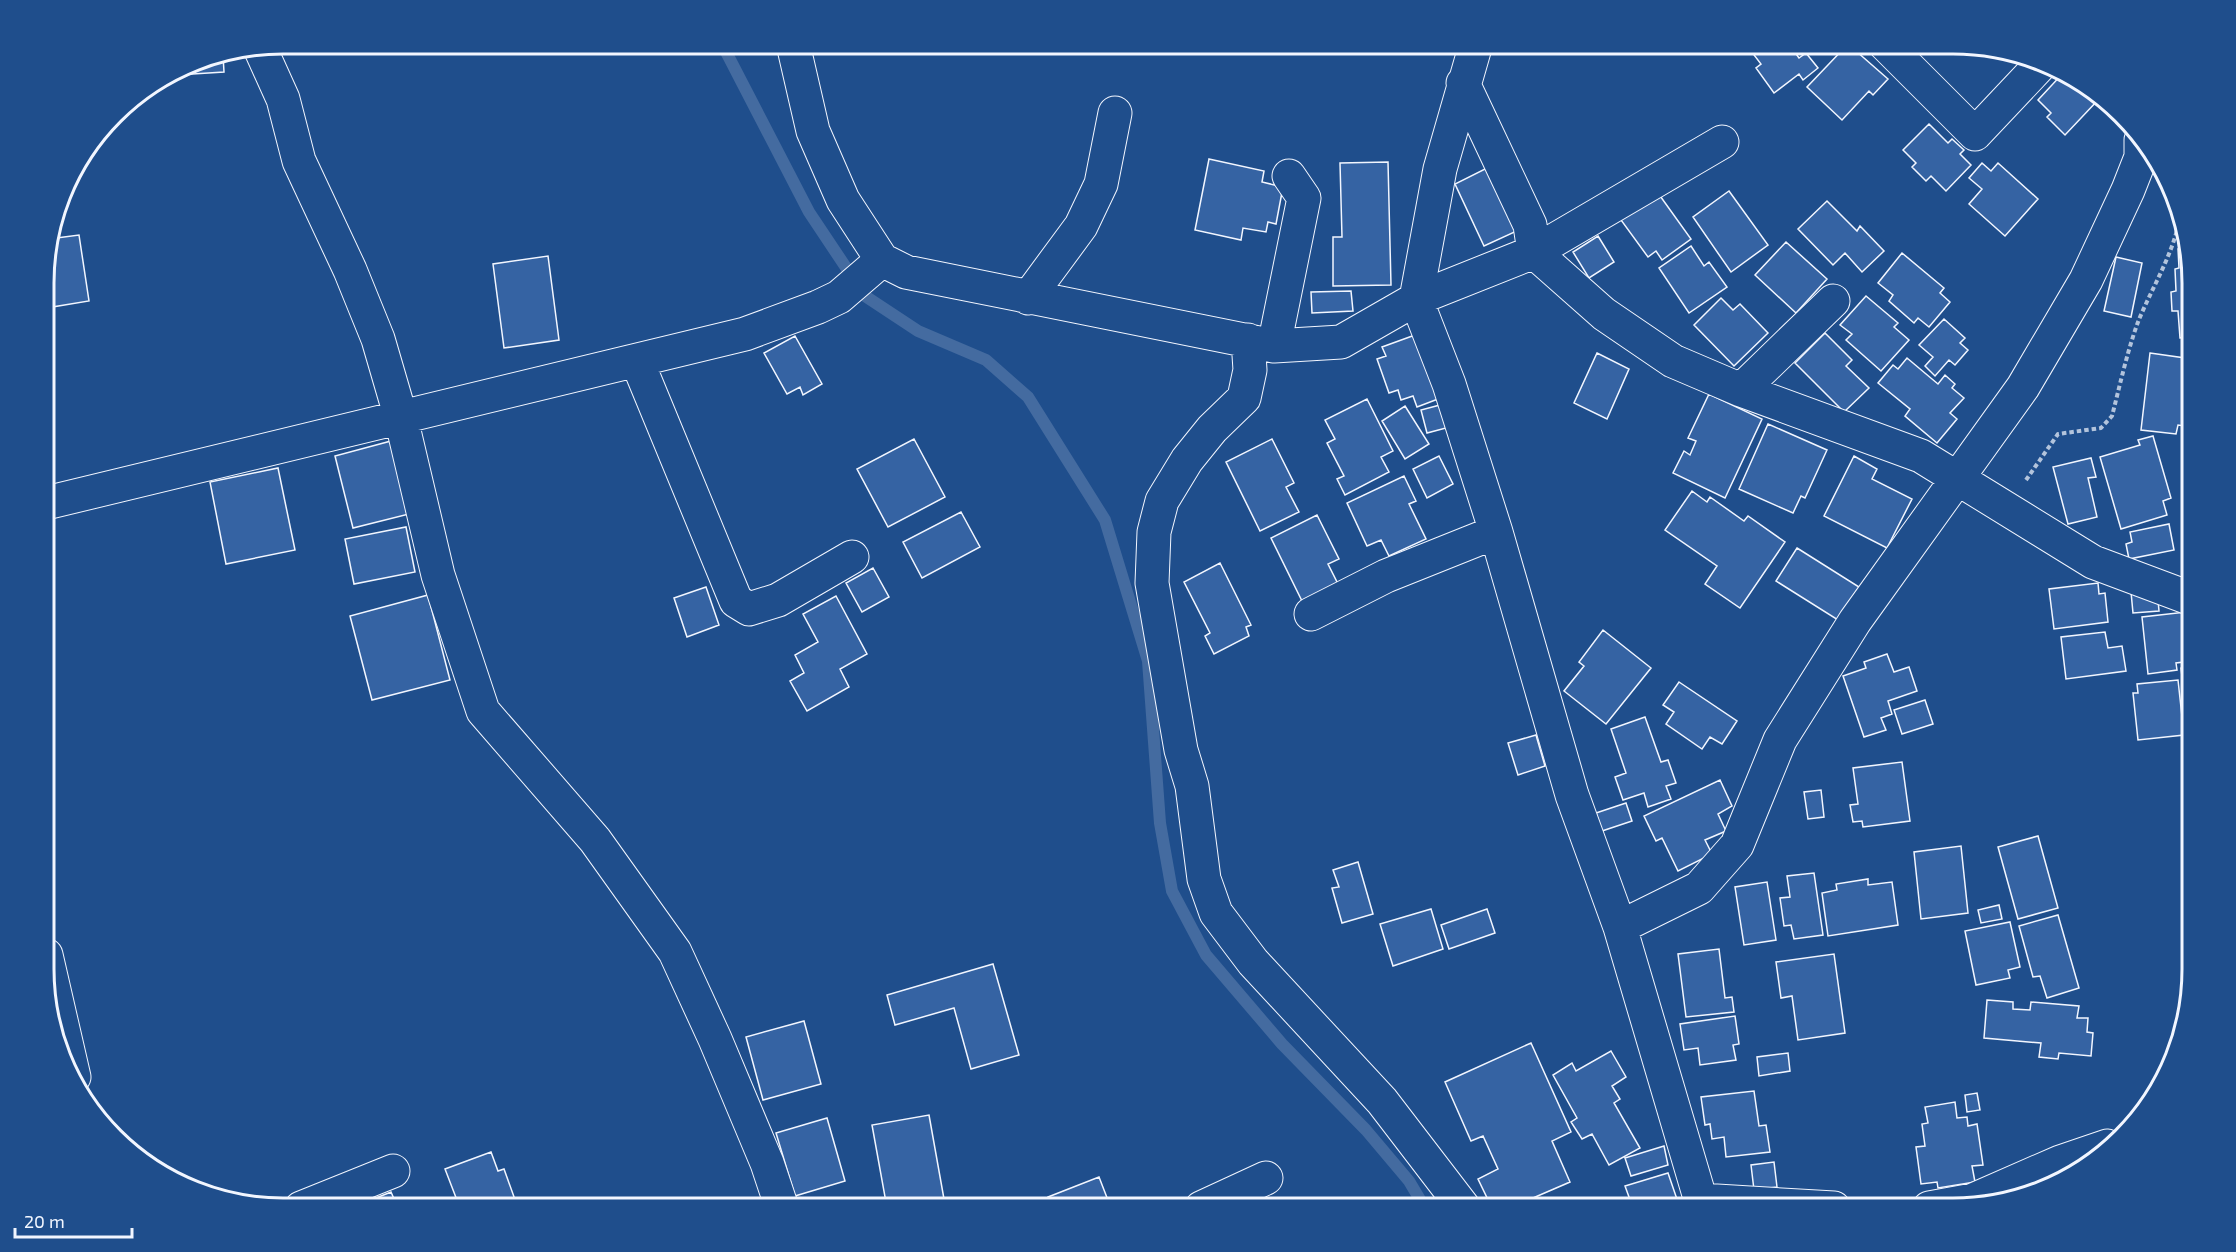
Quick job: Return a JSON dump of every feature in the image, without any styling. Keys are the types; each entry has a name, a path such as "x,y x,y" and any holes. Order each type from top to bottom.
{"street":[{"path":"795,54 813,131 874,266"},
{"path":"1473,54 1440,169 1416,299 1449,384 1496,532 1572,795 1620,927 1700,1198"},
{"path":"1895,54 1976,134 2036,69"},
{"path":"263,55 283,99 299,161 350,270 378,339 401,418 438,575 483,711 595,840 675,952 716,1039 767,1163 779,1198"},
{"path":"1463,83 1530,225 1534,252 1604,314 1663,354 1741,390 1921,456 2093,561 2182,595"},
{"path":"1028,298 1081,226 1101,184 1115,113"},
{"path":"874,266 1261,343 1341,342 1416,299 1534,252 1722,142"},
{"path":"1620,927 1700,888 1737,845 1780,740 1855,621 1956,477 2023,387 2086,280 2128,190 2141,153"},
{"path":"1289,176 1304,198 1261,343 1250,370 1244,398 1212,429 1187,460 1162,501 1154,532 1152,583 1181,750 1192,786 1204,879 1216,913 1254,962 1382,1101 1456,1198"},
{"path":"54,501 746,334 818,307 838,297 874,266"},
{"path":"1741,390 1833,301"},
{"path":"637,361 736,601 749,609 778,600 852,557"},
{"path":"1311,614 1386,576 1496,532"},
{"path":"57,1004 65,1040"},
{"path":"1992,1195 2060,1162 2092,1151"},
{"path":"328,1198 393,1171"},
{"path":"1223,1198 1266,1178"}],"path":[{"path":"2007,508 2058,434 2101,428 2112,416 2137,323 2176,230"}],"building":[{"path":"1753,54 1796,54 1799,58 1807,54 1818,68 1803,80 1799,74 1774,93 1756,68 1761,64"},
{"path":"1838,54 1859,54 1888,79 1873,95 1869,91 1842,120 1807,87"},
{"path":"223,62 224,72 189,74"},
{"path":"2057,80 2095,103 2065,135 2047,117 2051,113 2038,100"},
{"path":"1929,124 1948,143 1952,139 1964,150 1960,154 1971,165 1946,191 1931,176 1926,181 1912,167 1916,163 1903,150"},
{"path":"1209,159 1264,171 1262,182 1283,187 1276,224 1268,222 1266,232 1243,228 1241,240 1195,230"},
{"path":"1388,162 1391,285 1333,286 1333,237 1342,237 1340,163"},
{"path":"1982,163 1991,171 1998,163 2038,199 2005,236 1969,204 1982,189 1969,178"},
{"path":"1489,167 1519,230 1484,246 1455,184"},
{"path":"1729,191 1768,245 1731,272 1693,217"},
{"path":"1658,193 1691,239 1662,260 1656,251 1648,257 1621,220"},
{"path":"1827,201 1857,231 1860,226 1884,251 1862,272 1845,253 1833,265 1798,229"},
{"path":"79,235 89,301 54,307 54,268 58,238"},
{"path":"1598,236 1614,262 1589,278 1573,252"},
{"path":"1786,242 1827,279 1796,313 1755,275"},
{"path":"1691,246 1704,266 1709,262 1727,287 1689,313 1659,268"},
{"path":"2178,249 2182,268 2182,338 2180,338 2178,311 2172,311 2171,292 2176,291 2175,269 2179,268"},
{"path":"1902,253 1944,288 1940,293 1950,302 1929,327 1918,318 1914,323 1889,301 1893,295 1878,283"},
{"path":"548,256 559,340 504,348 493,264"},
{"path":"2116,257 2142,263 2131,317 2104,311"},
{"path":"1351,291 1353,311 1312,313 1311,292"},
{"path":"1866,296 1898,323 1894,327 1909,340 1881,371 1846,340 1852,334 1840,325"},
{"path":"1721,298 1733,310 1740,304 1768,333 1734,366 1694,325"},
{"path":"1944,319 1965,338 1960,343 1968,350 1955,365 1949,360 1935,376 1925,366 1933,357 1919,345"},
{"path":"1825,333 1852,360 1846,366 1869,388 1844,412 1795,363"},
{"path":"1415,335 1438,399 1417,407 1413,396 1401,400 1398,390 1389,393 1377,359 1386,356 1382,347"},
{"path":"795,336 822,384 803,395 800,387 787,394 764,353"},
{"path":"1597,353 1629,369 1607,419 1574,403"},
{"path":"2150,353 2182,358 2182,426 2178,425 2176,434 2141,430"},
{"path":"1907,358 1938,384 1945,375 1955,384 1952,388 1964,398 1950,413 1957,419 1937,443 1905,416 1910,409 1878,383 1893,365 1898,369"},
{"path":"1709,394 1762,419 1725,498 1673,473 1684,451 1690,455 1696,441 1688,438"},
{"path":"1367,399 1393,451 1381,457 1389,472 1345,495 1337,479 1344,476 1327,443 1335,439 1325,420"},
{"path":"1440,405 1446,428 1427,433 1421,410"},
{"path":"1405,406 1429,444 1405,459 1382,421"},
{"path":"1768,424 1827,450 1805,498 1801,496 1793,513 1739,489"},
{"path":"2153,436 2171,498 2163,501 2167,515 2121,529 2100,457 2140,445 2138,440"},
{"path":"914,439 945,497 888,527 857,469"},
{"path":"1272,439 1294,483 1286,487 1299,512 1260,531 1226,462"},
{"path":"391,441 409,514 353,528 335,456"},
{"path":"1439,456 1453,484 1427,498 1413,469"},
{"path":"1854,456 1877,469 1872,479 1912,499 1887,548 1824,516"},
{"path":"2091,458 2096,477 2088,478 2097,517 2068,524 2053,467"},
{"path":"278,468 295,550 226,564 210,482"},
{"path":"1404,476 1416,501 1409,504 1426,539 1389,556 1381,540 1367,546 1347,503"},
{"path":"1692,491 1707,502 1710,497 1744,521 1748,516 1785,542 1740,608 1705,584 1717,566 1665,530"},
{"path":"961,512 980,547 922,578 903,542"},
{"path":"1317,515 1339,559 1328,564 1338,584 1302,601 1271,538"},
{"path":"2169,524 2174,550 2129,559 2126,544 2132,542 2130,532"},
{"path":"406,527 415,572 354,584 345,539"},
{"path":"1797,548 1859,587 1838,620 1776,581"},
{"path":"1220,563 1251,625 1246,627 1249,636 1214,654 1205,636 1210,633 1184,582"},
{"path":"873,568 889,597 862,612 846,583"},
{"path":"2098,583 2099,594 2105,593 2108,622 2054,629 2049,589"},
{"path":"706,587 719,625 687,637 674,598"},
{"path":"2157,589 2159,611 2133,613 2131,592"},
{"path":"428,595 450,680 372,700 350,616"},
{"path":"836,596 867,654 840,669 849,687 807,711 790,681 804,673 795,655 818,642 803,614"},
{"path":"2182,612 2182,662 2176,663 2177,670 2148,674 2142,617"},
{"path":"1603,630 1651,668 1606,724 1564,691 1584,666 1579,662"},
{"path":"2105,632 2108,648 2122,646 2126,671 2066,679 2061,637"},
{"path":"1887,654 1894,672 1909,667 1917,691 1888,701 1892,714 1881,718 1886,730 1864,737 1843,676 1866,668 1864,662"},
{"path":"2178,680 2182,735 2138,740 2133,693 2138,693 2137,684"},
{"path":"1679,682 1737,721 1722,744 1710,737 1702,749 1666,724 1674,712 1663,705"},
{"path":"1925,700 1933,724 1902,734 1894,710"},
{"path":"1645,717 1661,762 1668,760 1676,783 1666,786 1671,799 1648,807 1644,793 1623,800 1615,777 1626,773 1611,729"},
{"path":"1536,735 1545,766 1518,775 1508,743"},
{"path":"1902,762 1910,821 1863,827 1862,821 1853,822 1850,805 1858,804 1853,768"},
{"path":"1720,780 1732,806 1718,814 1726,831 1705,840 1712,854 1678,871 1662,838 1656,841 1644,816"},
{"path":"1821,790 1824,817 1808,819 1804,792"},
{"path":"1626,803 1632,821 1602,831 1596,813"},
{"path":"2038,836 2058,908 2018,919 1998,847"},
{"path":"1961,846 1968,913 1921,919 1914,852"},
{"path":"1358,862 1373,914 1342,923 1332,888 1339,887 1333,870"},
{"path":"1814,873 1823,935 1794,939 1791,925 1784,926 1780,898 1790,897 1787,876"},
{"path":"1868,879 1868,885 1892,882 1898,925 1828,936 1822,893 1837,890 1836,884"},
{"path":"1767,882 1776,940 1744,945 1735,887"},
{"path":"1999,905 2002,919 1981,923 1978,910"},
{"path":"1431,909 1443,949 1393,966 1380,924"},
{"path":"1487,909 1495,933 1449,949 1441,925"},
{"path":"2058,915 2079,988 2047,998 2040,976 2033,977 2019,926"},
{"path":"2010,922 2020,967 2008,970 2010,978 1976,985 1965,931"},
{"path":"1719,949 1725,998 1732,997 1734,1012 1686,1017 1678,954"},
{"path":"1834,954 1845,1033 1798,1040 1792,996 1781,998 1776,962"},
{"path":"993,964 1019,1055 971,1069 954,1008 895,1025 887,995"},
{"path":"1987,1000 2013,1002 2013,1009 2030,1010 2031,1002 2079,1006 2077,1018 2088,1018 2087,1032 2093,1033 2091,1056 2059,1053 2058,1059 2039,1057 2041,1043 1984,1038"},
{"path":"1735,1016 1739,1044 1733,1045 1736,1060 1700,1065 1698,1048 1684,1050 1680,1024"},
{"path":"804,1021 821,1084 763,1100 746,1037"},
{"path":"1531,1043 1571,1132 1552,1141 1570,1182 1533,1198 1487,1198 1478,1179 1498,1169 1483,1136 1471,1141 1445,1082"},
{"path":"1611,1051 1626,1077 1612,1086 1620,1099 1614,1103 1640,1148 1609,1165 1592,1134 1582,1139 1571,1122 1577,1118 1553,1075 1572,1063 1576,1071"},
{"path":"1788,1053 1790,1071 1759,1076 1757,1057"},
{"path":"1754,1091 1759,1126 1766,1125 1770,1152 1726,1157 1724,1137 1712,1139 1710,1124 1705,1125 1701,1097"},
{"path":"1977,1093 1980,1110 1967,1112 1965,1095"},
{"path":"1955,1102 1957,1118 1967,1117 1968,1126 1977,1124 1983,1165 1972,1166 1975,1182 1938,1188 1937,1182 1921,1184 1916,1147 1925,1146 1922,1124 1928,1123 1925,1107"},
{"path":"929,1115 944,1198 885,1198 872,1125"},
{"path":"827,1118 845,1181 795,1196 776,1133"},
{"path":"1664,1146 1668,1165 1631,1176 1625,1158"},
{"path":"491,1152 498,1171 504,1169 514,1198 456,1198 445,1169"},
{"path":"1774,1162 1777,1187 1754,1190 1751,1165"},
{"path":"1668,1173 1677,1198 1629,1198 1625,1186"},
{"path":"1099,1177 1107,1198 1048,1198"},
{"path":"391,1192 394,1198 376,1198"}],"waterway":[{"path":"727,54 809,212 865,296 918,331 986,360 1028,397 1105,520 1148,661 1160,823 1172,891 1206,955 1282,1044 1366,1130 1409,1181 1419,1198"}]}
